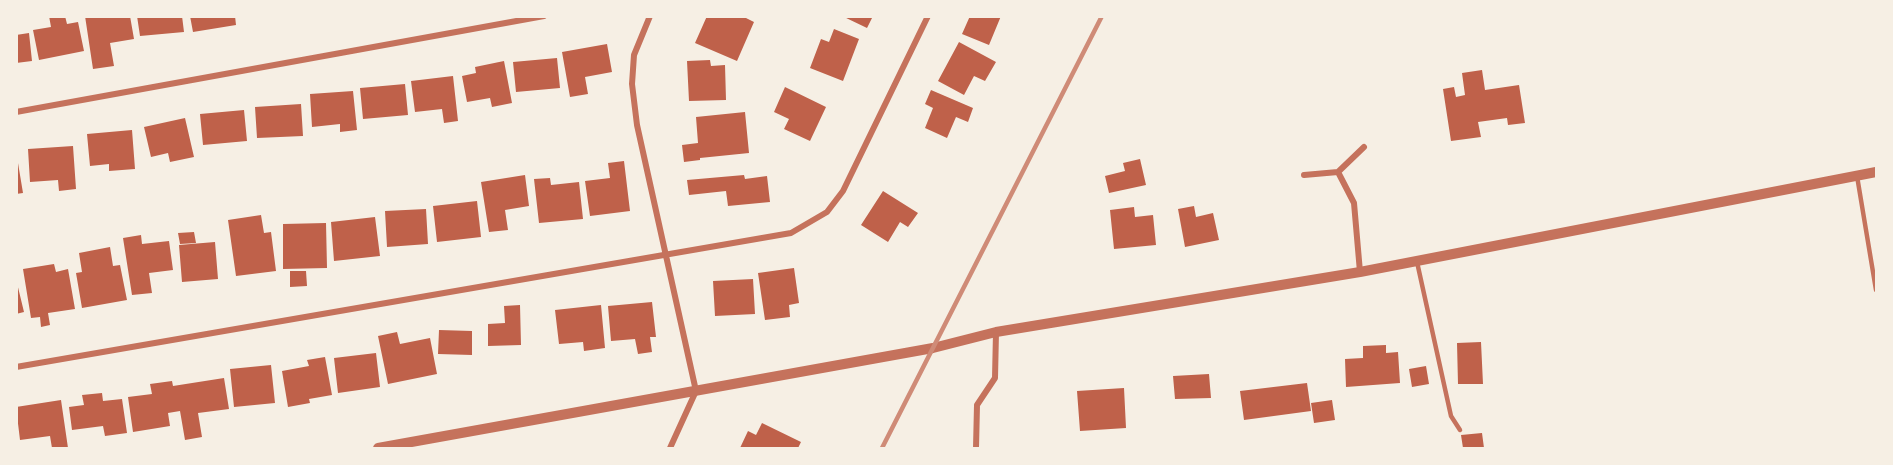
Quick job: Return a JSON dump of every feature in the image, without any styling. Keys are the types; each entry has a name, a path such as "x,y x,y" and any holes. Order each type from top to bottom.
{"street":[{"path":"16,112 544,16"},
{"path":"650,16 634,56 632,84 637,125 696,391 670,448"},
{"path":"16,367 791,233 827,212 843,190 928,16"},
{"path":"1304,175 1338,172 1364,147"},
{"path":"1338,172 1354,203 1360,272"},
{"path":"378,448 933,348 996,332 1360,272 1876,172"},
{"path":"976,448 978,405 995,378 996,332"}],"lane":[{"path":"1857,176 1876,290"},
{"path":"1416,261 1451,416 1460,430"}],"building":[{"path":"49,16 65,16 67,24 78,22 84,51 39,60 33,30 51,27"},
{"path":"85,16 130,16 134,39 110,43 114,66 93,69"},
{"path":"137,16 182,16 184,32 140,36"},
{"path":"190,16 235,16 236,25 193,32"},
{"path":"707,16 742,16 754,22 737,61 695,43"},
{"path":"842,16 873,16 867,28"},
{"path":"970,16 1001,16 989,45 962,34"},
{"path":"834,29 859,39 843,81 810,68 821,39 829,42"},
{"path":"29,33 32,61 16,63 16,35"},
{"path":"959,42 996,62 985,81 974,76 964,95 938,81"},
{"path":"607,44 612,72 585,77 588,94 570,97 562,52"},
{"path":"557,58 560,88 516,92 513,62"},
{"path":"710,60 711,66 725,65 726,100 689,101 687,61"},
{"path":"504,61 512,103 492,107 490,98 467,102 462,76 476,73 475,67"},
{"path":"1482,70 1485,90 1519,85 1525,123 1508,125 1507,118 1478,122 1481,137 1451,141 1443,89 1454,87 1456,97 1465,95 1462,73"},
{"path":"453,76 458,121 444,123 442,109 415,112 411,81"},
{"path":"405,84 408,115 363,119 360,88"},
{"path":"785,87 826,107 810,141 784,129 789,119 774,112"},
{"path":"931,90 973,108 968,122 956,117 947,138 925,128 933,108 925,104"},
{"path":"353,91 357,130 340,132 340,124 312,127 310,94"},
{"path":"301,104 303,136 257,138 255,107"},
{"path":"244,110 247,141 203,145 200,114"},
{"path":"745,112 749,153 684,162 682,145 698,143 696,117"},
{"path":"185,118 194,157 170,162 168,153 151,157 144,127"},
{"path":"132,130 135,169 109,171 109,164 90,166 87,134"},
{"path":"73,146 76,189 59,191 58,180 30,182 28,149"},
{"path":"16,151 23,193 16,194"},
{"path":"1140,159 1146,185 1109,193 1105,176 1125,171 1123,163"},
{"path":"624,161 630,211 590,216 585,181 610,178 608,163"},
{"path":"525,175 529,206 505,210 508,230 489,232 481,182"},
{"path":"744,175 745,179 767,176 770,202 728,206 726,191 689,195 687,180"},
{"path":"550,178 551,185 579,182 583,219 539,223 534,179"},
{"path":"883,191 918,213 908,227 900,222 888,242 861,225"},
{"path":"477,201 481,237 437,242 433,206"},
{"path":"1194,206 1196,217 1213,213 1219,240 1185,247 1178,209"},
{"path":"1134,207 1135,217 1153,215 1156,245 1114,249 1110,210"},
{"path":"426,209 428,244 387,247 385,211"},
{"path":"261,215 264,233 271,232 276,271 236,276 228,220"},
{"path":"375,217 380,256 334,261 331,222"},
{"path":"326,223 327,268 283,269 283,224"},
{"path":"194,232 196,243 180,244 178,233"},
{"path":"141,235 142,244 169,241 173,270 149,273 152,293 132,295 123,238"},
{"path":"215,242 218,279 182,282 179,245"},
{"path":"110,247 113,266 120,265 127,300 82,308 76,273 82,272 79,253"},
{"path":"54,264 56,272 68,269 75,309 48,313 50,325 41,327 40,317 31,318 23,269"},
{"path":"794,268 799,303 789,305 790,317 765,320 758,273"},
{"path":"290,271 306,271 307,286 290,287"},
{"path":"16,279 24,312 16,314"},
{"path":"753,279 755,314 715,316 713,281"},
{"path":"652,302 656,337 650,337 652,352 638,354 635,339 611,341 608,306"},
{"path":"520,305 521,345 488,346 488,324 505,323 504,306"},
{"path":"601,305 605,348 584,351 583,342 559,344 555,310"},
{"path":"439,330 472,331 472,355 438,354"},
{"path":"397,332 400,344 430,338 437,374 388,384 378,336"},
{"path":"1481,342 1483,384 1458,384 1457,343"},
{"path":"1386,345 1386,353 1398,352 1400,383 1346,387 1345,359 1363,358 1363,346"},
{"path":"376,353 380,387 338,393 334,358"},
{"path":"325,357 332,395 309,399 310,403 288,407 282,371 309,366 307,360"},
{"path":"271,365 275,403 234,407 230,369"},
{"path":"1426,366 1429,384 1412,387 1409,369"},
{"path":"1209,374 1211,398 1175,399 1173,376"},
{"path":"224,378 229,409 198,413 202,437 185,440 180,411 168,413 170,426 133,432 128,397 152,394 150,384 172,381 173,386"},
{"path":"1307,383 1311,411 1244,420 1240,391"},
{"path":"1124,388 1126,428 1080,431 1077,391"},
{"path":"102,393 103,401 122,399 127,433 105,436 103,426 72,430 69,407 84,405 82,395"},
{"path":"61,400 68,448 52,448 50,436 20,440 16,407"},
{"path":"1332,400 1335,420 1314,423 1311,403"},
{"path":"762,423 801,442 798,448 740,448 748,431 756,435"},
{"path":"1482,433 1484,448 1463,448 1461,435"}],"railway":[{"path":"882,448 1102,16"}]}
